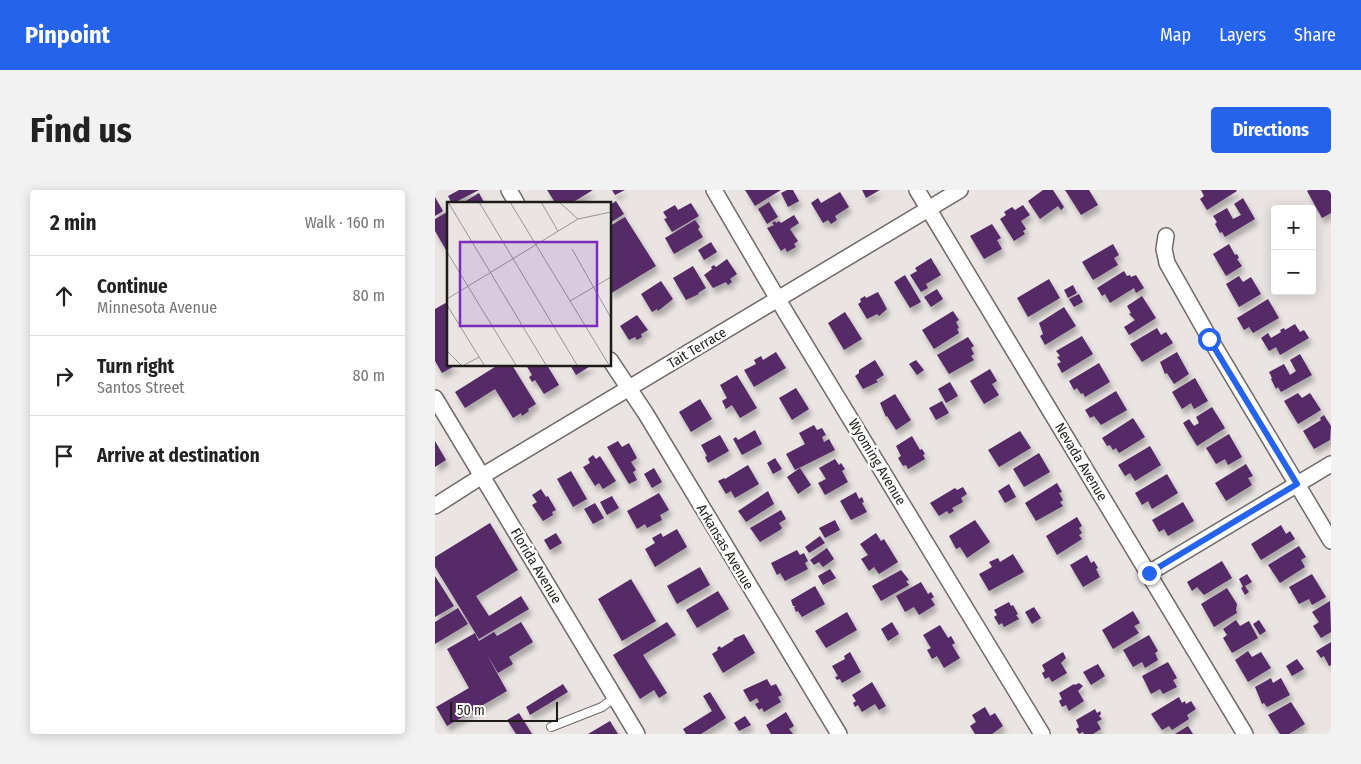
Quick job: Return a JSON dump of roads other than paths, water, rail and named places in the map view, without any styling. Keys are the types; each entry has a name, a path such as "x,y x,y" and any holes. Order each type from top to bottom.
{"street":[{"path":"509,190 516,202"},
{"name":"Wyoming Avenue","path":"714,190 778,300 1042,734"},
{"name":"Nevada Avenue","path":"917,190 1245,734"},
{"name":"Tait Terrace","path":"435,506 959,190"},
{"path":"1166,236 1164,249 1167,263 1209,339 1331,541"},
{"name":"Arkansas Avenue","path":"611,362 839,734"},
{"name":"Florida Avenue","path":"435,398 637,734"},
{"path":"1149,573 1331,464"}],"lane":[{"path":"551,726 602,707 615,697"}]}
